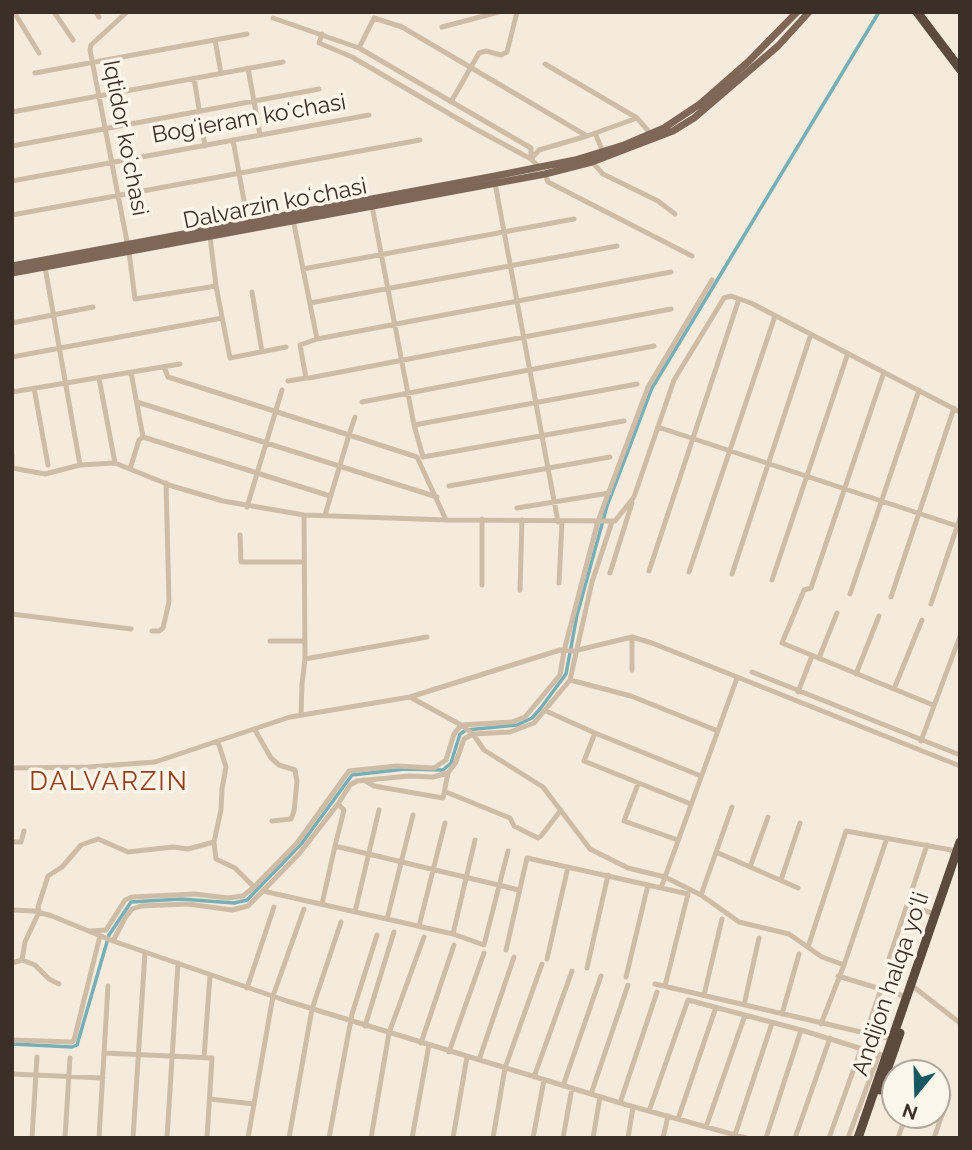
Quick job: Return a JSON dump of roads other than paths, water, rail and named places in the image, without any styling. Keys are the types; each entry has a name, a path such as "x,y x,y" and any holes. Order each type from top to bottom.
{"highway":[{"path":"917,12 960,69"},
{"path":"924,12 960,60"},
{"name":"Andijon halqa yo‘li","path":"858,1138 882,1055 891,1040 959,851"},
{"name":"Andijon halqa yo‘li","path":"864,1138 959,851"}],"main road":[{"path":"671,128 731,77 797,12"},
{"path":"577,163 592,162 694,118 778,46 808,12"},
{"path":"577,163 652,136"},
{"name":"Dalvarzin koʻchasi","path":"12,266 210,236 539,167 577,163"},
{"name":"Dalvarzin koʻchasi","path":"128,249 248,223 372,206 545,174 577,163"},
{"name":"Dalvarzin koʻchasi","path":"12,273 80,257"}],"street":[{"path":"14,12 39,53"},
{"path":"54,12 73,40"},
{"name":"Iqtidor koʻchasi","path":"127,12 91,45 135,299 216,286"},
{"path":"442,27 499,12"},
{"path":"451,102 482,51 502,55 507,52 517,12"},
{"path":"272,18 359,48 531,148 531,159"},
{"path":"359,48 376,18 402,27 587,136"},
{"path":"34,73 247,34"},
{"path":"322,34 319,43 352,57 531,159 539,167"},
{"path":"215,40 221,73"},
{"path":"12,111 283,62"},
{"path":"545,64 637,118 652,136"},
{"path":"248,68 260,135"},
{"path":"194,78 205,146"},
{"path":"12,146 319,89"},
{"name":"Bogʻieram koʻchasi","path":"12,181 369,115"},
{"path":"531,159 539,150 637,118"},
{"path":"595,133 603,152"},
{"path":"233,140 248,223"},
{"path":"12,215 420,141"},
{"path":"592,162 603,174 658,201 675,214"},
{"path":"545,174 548,182 692,256"},
{"path":"495,183 560,522 559,583"},
{"path":"372,206 414,425 423,457 624,421"},
{"path":"293,219 317,339"},
{"path":"303,269 574,219"},
{"path":"210,236 216,286 230,358 671,272"},
{"path":"310,303 617,246"},
{"path":"45,267 80,465"},
{"path":"90,931 106,930 125,900 132,897 194,894 228,898 243,896 297,843 349,771 397,766 434,768 446,760 454,734 463,726 512,722 529,714 560,675 599,521 648,387 712,280"},
{"path":"252,292 262,352"},
{"path":"610,573 674,380 724,298 731,296 811,334 957,410 918,514 891,597"},
{"path":"649,570 739,299"},
{"path":"12,323 93,307"},
{"path":"288,381 671,309"},
{"path":"689,572 775,316"},
{"path":"12,357 222,318"},
{"path":"732,574 811,334"},
{"path":"300,345 306,378"},
{"path":"362,401 654,346"},
{"path":"772,580 848,353"},
{"path":"12,392 180,364"},
{"path":"164,367 168,377 417,457 446,520"},
{"path":"131,372 143,437"},
{"path":"884,372 811,588 804,590 782,643 933,705"},
{"path":"99,377 115,463"},
{"path":"414,425 637,384"},
{"path":"34,387 48,465"},
{"path":"247,507 282,390"},
{"path":"850,594 919,390"},
{"path":"137,402 437,497"},
{"path":"325,515 355,417"},
{"path":"657,427 957,526"},
{"path":"130,469 139,440 143,437"},
{"path":"143,437 330,496"},
{"path":"12,455 12,468 45,474 80,465 115,463 166,483 247,507 304,515 610,522 615,521 634,497"},
{"path":"449,486 610,457"},
{"path":"152,631 163,628 169,602 166,483"},
{"path":"517,508 609,493"},
{"path":"301,715 305,659 304,515"},
{"path":"931,604 960,518"},
{"path":"482,519 482,585"},
{"path":"520,590 522,520"},
{"path":"365,780 374,786 443,798 448,773 456,762 464,739 473,734 510,732 525,728 546,711 570,680 592,582 610,522"},
{"path":"240,535 241,562 304,562"},
{"path":"819,658 837,612"},
{"path":"12,614 131,629"},
{"path":"856,674 879,615"},
{"path":"894,689 922,620"},
{"path":"921,741 960,636"},
{"path":"305,659 427,637"},
{"path":"632,637 632,670"},
{"path":"12,768 88,767 155,762 290,717 410,697 534,658 632,637 959,765"},
{"path":"270,641 305,641"},
{"path":"796,701 812,656"},
{"path":"752,672 960,755"},
{"path":"661,888 737,678"},
{"path":"570,680 631,696 718,731"},
{"path":"410,697 463,726 473,734 484,750 543,787 590,849 628,868 665,877 701,895 738,922 789,934 822,957 844,965"},
{"path":"546,711 701,776"},
{"path":"255,730 271,758 278,765 295,770 297,782 294,811 290,819 272,821"},
{"path":"595,733 584,761 691,804"},
{"path":"218,742 226,767 222,810 214,842 216,859 235,868 254,887"},
{"path":"112,940 132,909 141,905 188,904 232,910 248,906 299,854 351,785 357,781 410,776 433,777 448,773"},
{"path":"638,784 624,821 678,840"},
{"path":"446,792 510,818 514,826 538,838 561,810"},
{"path":"322,904 344,810 338,804"},
{"path":"701,895 732,807"},
{"path":"355,912 379,810"},
{"path":"387,919 413,815"},
{"path":"750,867 768,817"},
{"path":"419,926 445,823"},
{"path":"781,880 800,823"},
{"path":"12,842 21,842 24,831"},
{"path":"808,947 846,831 959,851"},
{"path":"821,1024 887,838"},
{"path":"453,934 475,839"},
{"path":"22,960 25,942 39,912 38,907 48,876 62,867 76,849 92,840 104,840 117,849 128,852 173,846 188,849 214,842"},
{"path":"889,959 927,845"},
{"path":"335,846 519,890"},
{"path":"263,891 453,934 484,945 508,851"},
{"path":"716,852 798,888"},
{"path":"506,950 527,858 608,875 688,894 665,986"},
{"path":"492,1138 505,1068 545,961 568,867"},
{"path":"587,968 608,875"},
{"path":"626,977 648,885"},
{"path":"907,905 935,914"},
{"path":"247,988 274,907"},
{"path":"248,1138 272,996 304,909"},
{"path":"12,910 39,912 247,988 365,1026 633,1107 746,1138"},
{"path":"704,995 722,919"},
{"path":"289,1138 312,1009 341,922"},
{"path":"365,1026 394,932"},
{"path":"329,1138 351,1021 377,935"},
{"path":"12,1040 74,1040 102,936"},
{"path":"371,1138 389,1033 424,937"},
{"path":"744,1005 759,938"},
{"path":"421,1043 454,945"},
{"path":"133,1138 145,952"},
{"path":"449,1052 484,953"},
{"path":"782,1014 799,954"},
{"path":"479,1060 514,957"},
{"path":"12,963 22,960 35,965 49,979 59,984"},
{"path":"167,1138 177,963"},
{"path":"534,1077 572,971"},
{"path":"204,1058 210,975"},
{"path":"563,1086 601,976"},
{"path":"838,976 907,997"},
{"path":"655,984 891,1040"},
{"path":"591,1094 628,985"},
{"path":"99,1138 108,986"},
{"path":"915,988 960,1023"},
{"path":"865,1035 881,989"},
{"path":"620,1103 657,992"},
{"path":"649,1111 685,1004 690,1000 882,1055 849,1138"},
{"path":"678,1119 716,1007"},
{"path":"706,1127 745,1015"},
{"path":"735,1135 772,1023"},
{"path":"766,1138 802,1030"},
{"path":"795,1138 830,1038"},
{"path":"412,1138 429,1045"},
{"path":"829,1138 861,1049"},
{"path":"104,1053 212,1058 208,1138"},
{"path":"32,1138 37,1057"},
{"path":"453,1138 467,1057"},
{"path":"65,1138 70,1058"},
{"path":"12,1074 103,1079"},
{"path":"533,1138 544,1080"},
{"path":"563,1138 572,1088"},
{"path":"593,1138 600,1097"},
{"path":"210,1099 254,1104"},
{"path":"628,1138 633,1107"},
{"path":"663,1138 668,1116"}],"waterway":[{"path":"12,1044 77,1045 109,935 131,902 181,899 234,903 247,900 302,843 352,775 405,769 443,770 451,763 460,734 466,730 517,725 532,718 540,709 566,674 577,615 607,506 652,388 879,12"}],"district":[{"name":"DALVARZIN","path":"109,782"}]}
